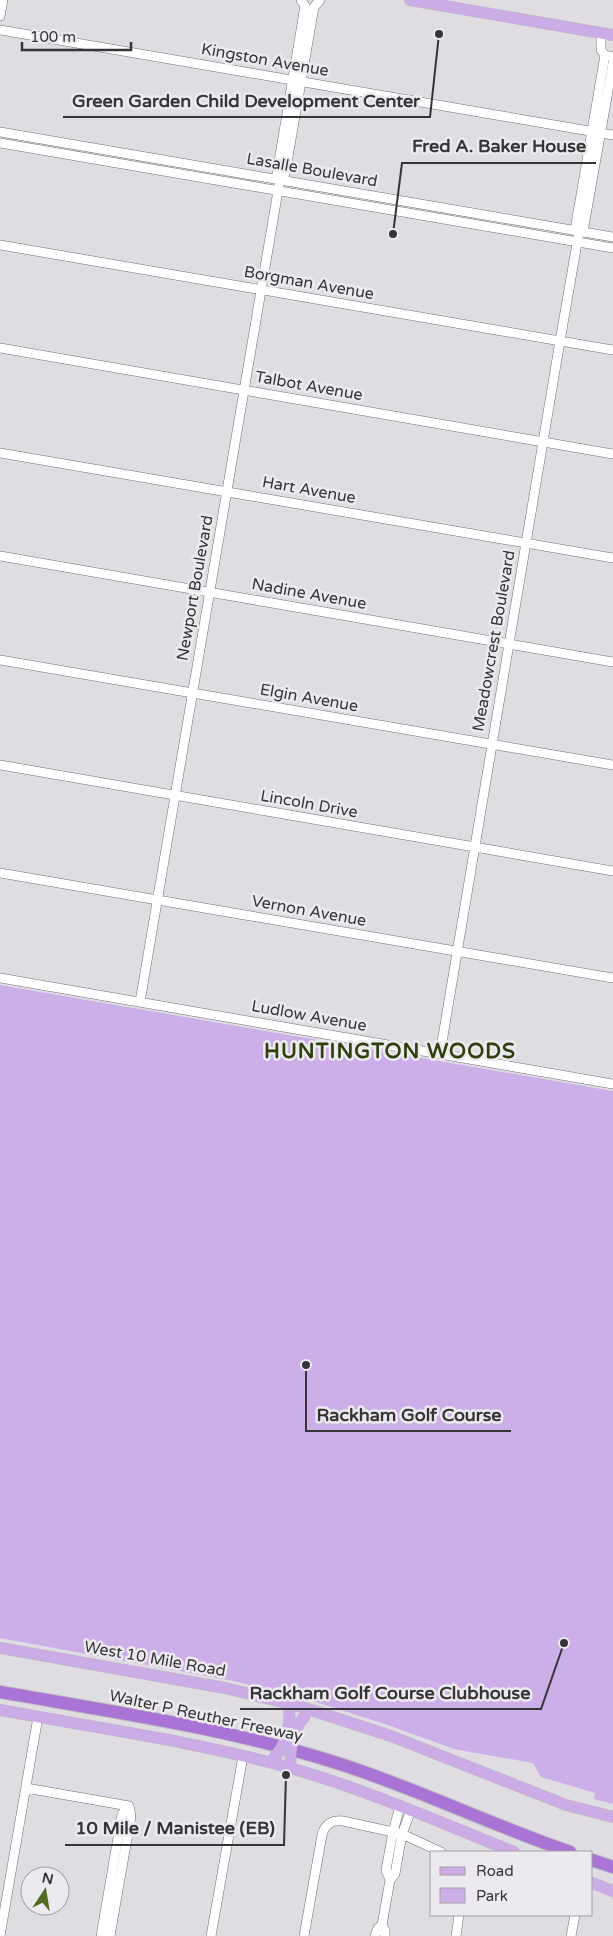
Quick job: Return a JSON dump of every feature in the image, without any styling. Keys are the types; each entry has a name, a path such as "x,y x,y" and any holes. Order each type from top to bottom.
{"highway":[{"name":"Walter P Reuther Freeway","path":"0,1692 183,1724 284,1747 385,1780 567,1851"},
{"path":"593,1860 613,1867"}],"main road":[{"path":"410,0 607,34"},
{"name":"West 10 Mile Road","path":"0,1648 198,1683 287,1706 391,1736 566,1805 613,1817"},
{"path":"268,1760 282,1748 289,1720 287,1706"},
{"path":"0,1710 186,1744 294,1767 406,1808 512,1851"},
{"path":"294,1767 290,1755 299,1724 312,1713"},
{"path":"593,1883 613,1891"}],"street":[{"path":"0,16 3,0"},
{"name":"Newport Boulevard","path":"140,1002 280,180 277,173 310,3"},
{"name":"Kingston Avenue","path":"0,30 613,135"},
{"name":"Meadowcrest Boulevard","path":"440,1054 578,237 584,226 596,132 609,56 600,47 607,34"},
{"name":"Meadowcrest Boulevard","path":"596,132 613,62"},
{"name":"Lasalle Boulevard","path":"0,132 176,172 278,190 440,218 578,237 613,238"},
{"name":"Lasalle Boulevard","path":"0,143 177,162 442,208 578,237 613,248"},
{"path":"176,172 177,162"},
{"path":"440,218 442,208"},
{"name":"Borgman Avenue","path":"0,245 613,350"},
{"name":"Talbot Avenue","path":"0,348 613,454"},
{"name":"Hart Avenue","path":"0,453 613,558"},
{"name":"Nadine Avenue","path":"0,556 613,662"},
{"name":"Elgin Avenue","path":"0,660 613,765"},
{"name":"Lincoln Drive","path":"0,765 613,871"},
{"name":"Vernon Avenue","path":"0,873 613,978"},
{"name":"Ludlow Avenue","path":"0,978 613,1084"},
{"path":"0,1936 38,1717"},
{"path":"211,1936 243,1756"},
{"path":"26,1788 129,1806"},
{"path":"101,1936 122,1814 129,1806"},
{"path":"110,1936 131,1816 129,1806"},
{"path":"385,1936 385,1930 382,1926 390,1880 395,1874 398,1833 406,1808"},
{"path":"304,1936 324,1827 330,1822 336,1820 398,1833 439,1851"},
{"path":"456,1936 459,1916"},
{"path":"571,1936 575,1916"},
{"path":"375,1936 378,1928 382,1926"}],"green space":[{"path":"0,985 613,1091 613,1804 594,1799 595,1793 541,1777 533,1763 454,1749 319,1703 234,1681 0,1638"}],"place":[{"name":"Green Garden Child Development Center","path":"439,34"},
{"name":"Fred A. Baker House","path":"393,234"},
{"name":"Rackham Golf Course","path":"306,1365"},
{"name":"Rackham Golf Course Clubhouse","path":"564,1643"},
{"name":"10 Mile / Manistee (EB)","path":"286,1775"}],"district":[{"name":"HUNTINGTON WOODS","path":"390,1051"}]}
